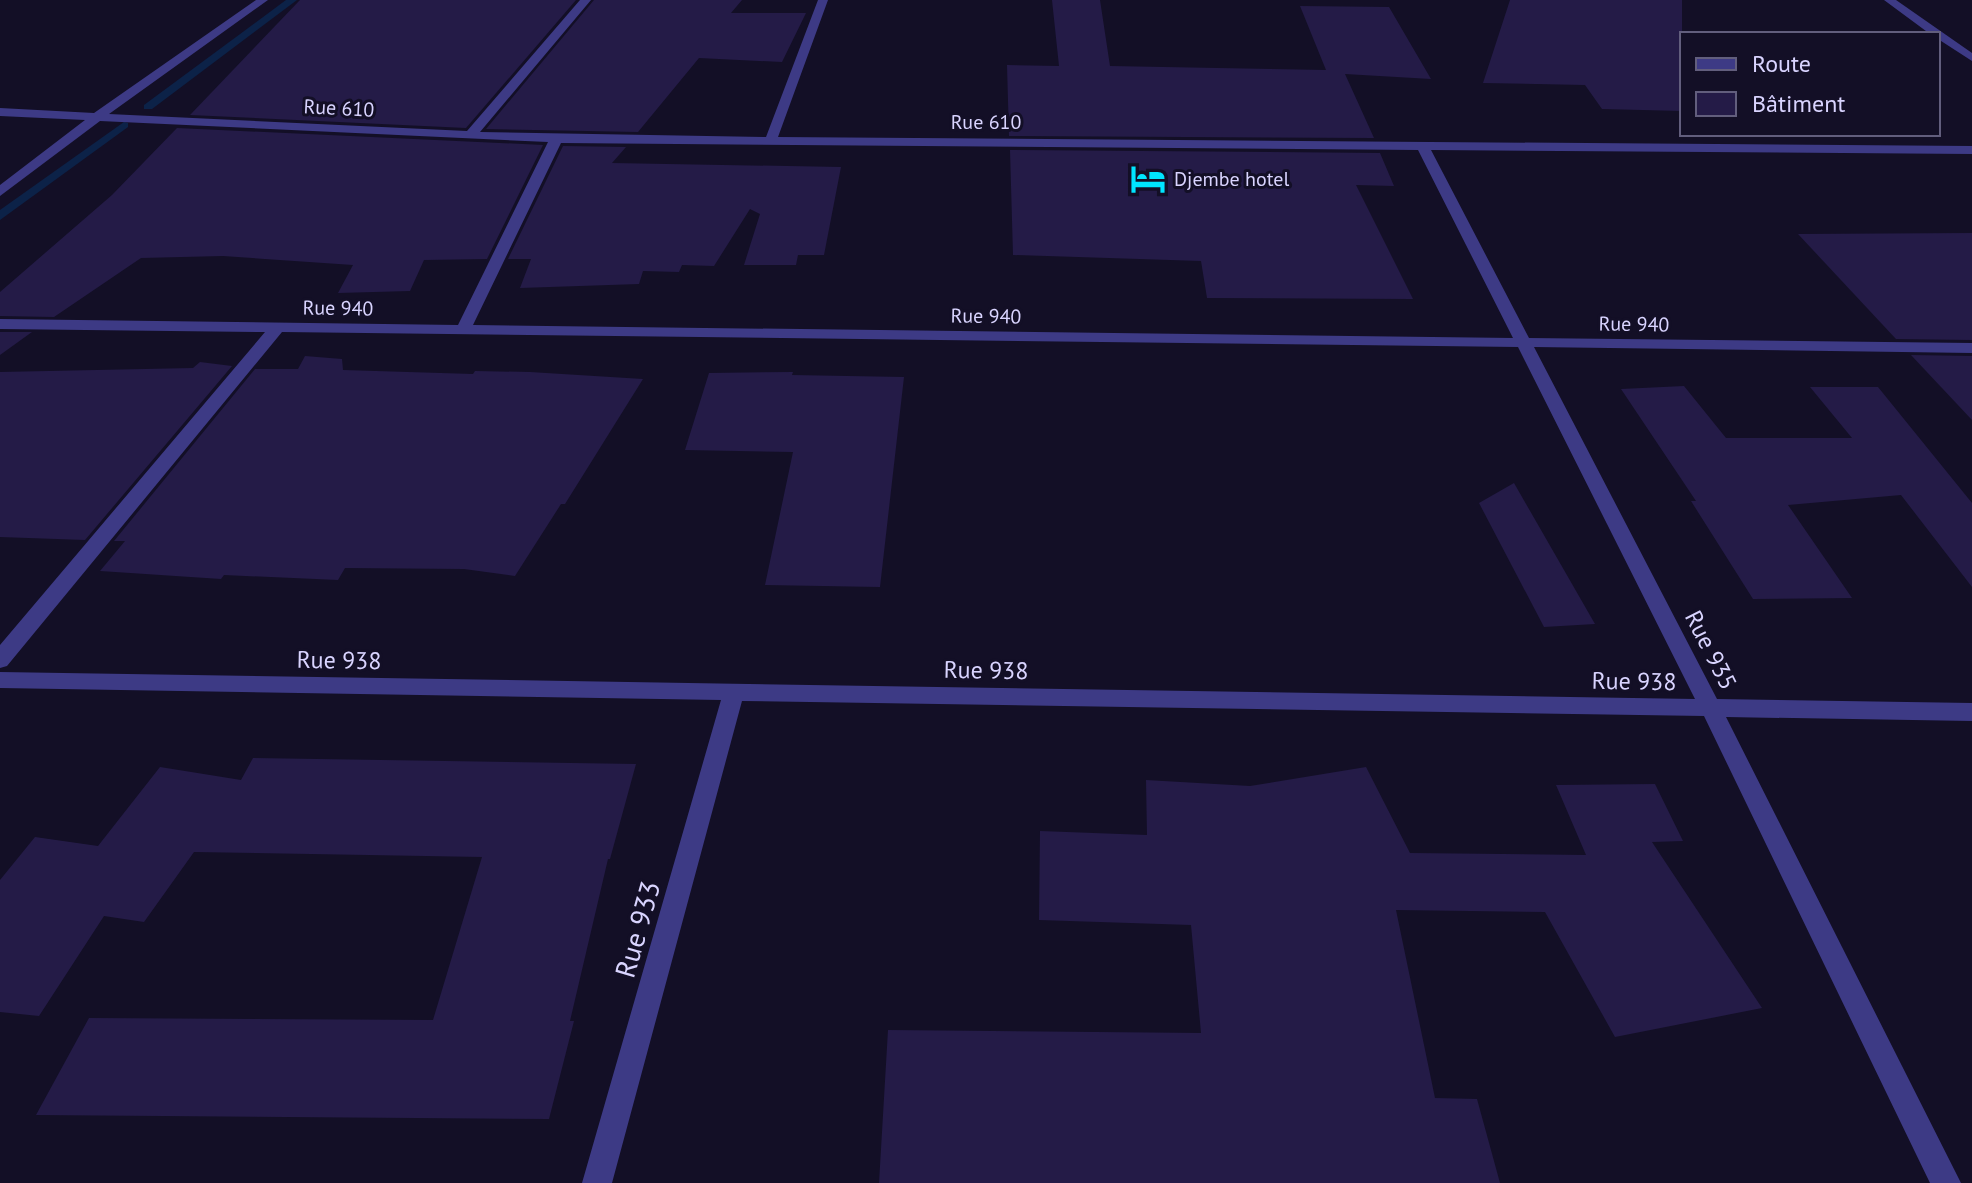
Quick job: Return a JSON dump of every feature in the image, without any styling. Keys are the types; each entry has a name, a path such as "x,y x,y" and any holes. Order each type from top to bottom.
{"street":[{"path":"0,192 98,116 263,0"},
{"path":"471,134 586,0"},
{"path":"771,140 823,0"},
{"path":"1889,0 1935,32"},
{"path":"1940,36 1972,58"},
{"name":"Rue 610","path":"0,112 556,139 1972,150"},
{"path":"463,330 556,139"},
{"name":"Rue 935","path":"1422,145 1711,708 1946,1183"},
{"name":"Rue 940","path":"0,324 1972,348"},
{"path":"0,660 277,328"},
{"name":"Rue 938","path":"0,680 1972,712"},
{"name":"Rue 933","path":"597,1183 734,692"}],"building":[{"path":"300,0 576,0 466,128 190,115"},
{"path":"594,0 742,0 731,13 806,13 782,62 699,58 638,132 486,129"},
{"path":"1052,0 1100,0 1110,66 1326,70 1300,6 1389,7 1431,79 1345,74 1374,138 1009,136 1007,65 1059,66"},
{"path":"1510,0 1682,0 1680,111 1602,109 1585,85 1483,83"},
{"path":"177,128 543,145 487,259 424,260 410,291 338,293 353,265 223,256 141,258 54,317 0,316 0,292 112,195"},
{"path":"563,146 626,147 612,163 841,167 824,255 798,255 796,265 744,265 760,214 750,209 714,266 682,265 679,272 643,271 639,284 520,288 531,259 508,259"},
{"path":"1010,150 1380,153 1394,186 1356,185 1413,299 1207,298 1201,261 1013,255"},
{"path":"1972,233 1972,340 1896,339 1798,234"},
{"path":"0,332 32,332 0,355"},
{"path":"1911,355 1972,356 1972,420"},
{"path":"305,356 342,359 343,370 473,374 475,371 530,372 643,379 565,504 561,504 515,576 464,569 345,568 338,580 224,575 221,579 100,571 125,541 114,541 255,369 298,369"},
{"path":"200,362 232,366 85,540 0,537 0,372 193,368"},
{"path":"793,372 792,375 904,377 880,587 765,585 793,452 685,450 709,373"},
{"path":"1684,386 1726,438 1852,438 1810,387 1878,387 1972,503 1972,587 1901,495 1788,505 1852,598 1753,599 1691,501 1696,501 1621,389"},
{"path":"1514,483 1595,624 1544,627 1479,503"},
{"path":"253,758 636,764 608,859 570,1021 574,1021 549,1119 36,1115 89,1018 433,1020 482,857 194,852 144,922 104,916 39,1016 0,1012 0,880 35,837 98,846 160,767 241,780"},
{"path":"1366,767 1410,853 1586,855 1556,785 1655,784 1683,841 1652,842 1762,1008 1615,1037 1545,912 1396,910 1435,1098 1477,1099 1500,1183 879,1183 888,1030 1201,1033 1191,925 1039,920 1040,831 1147,835 1146,780 1250,786"}],"waterway":[{"path":"148,107 292,0"},
{"path":"0,216 124,125"}],"place":[{"name":"Djembe hotel","path":"1148,179"}]}
